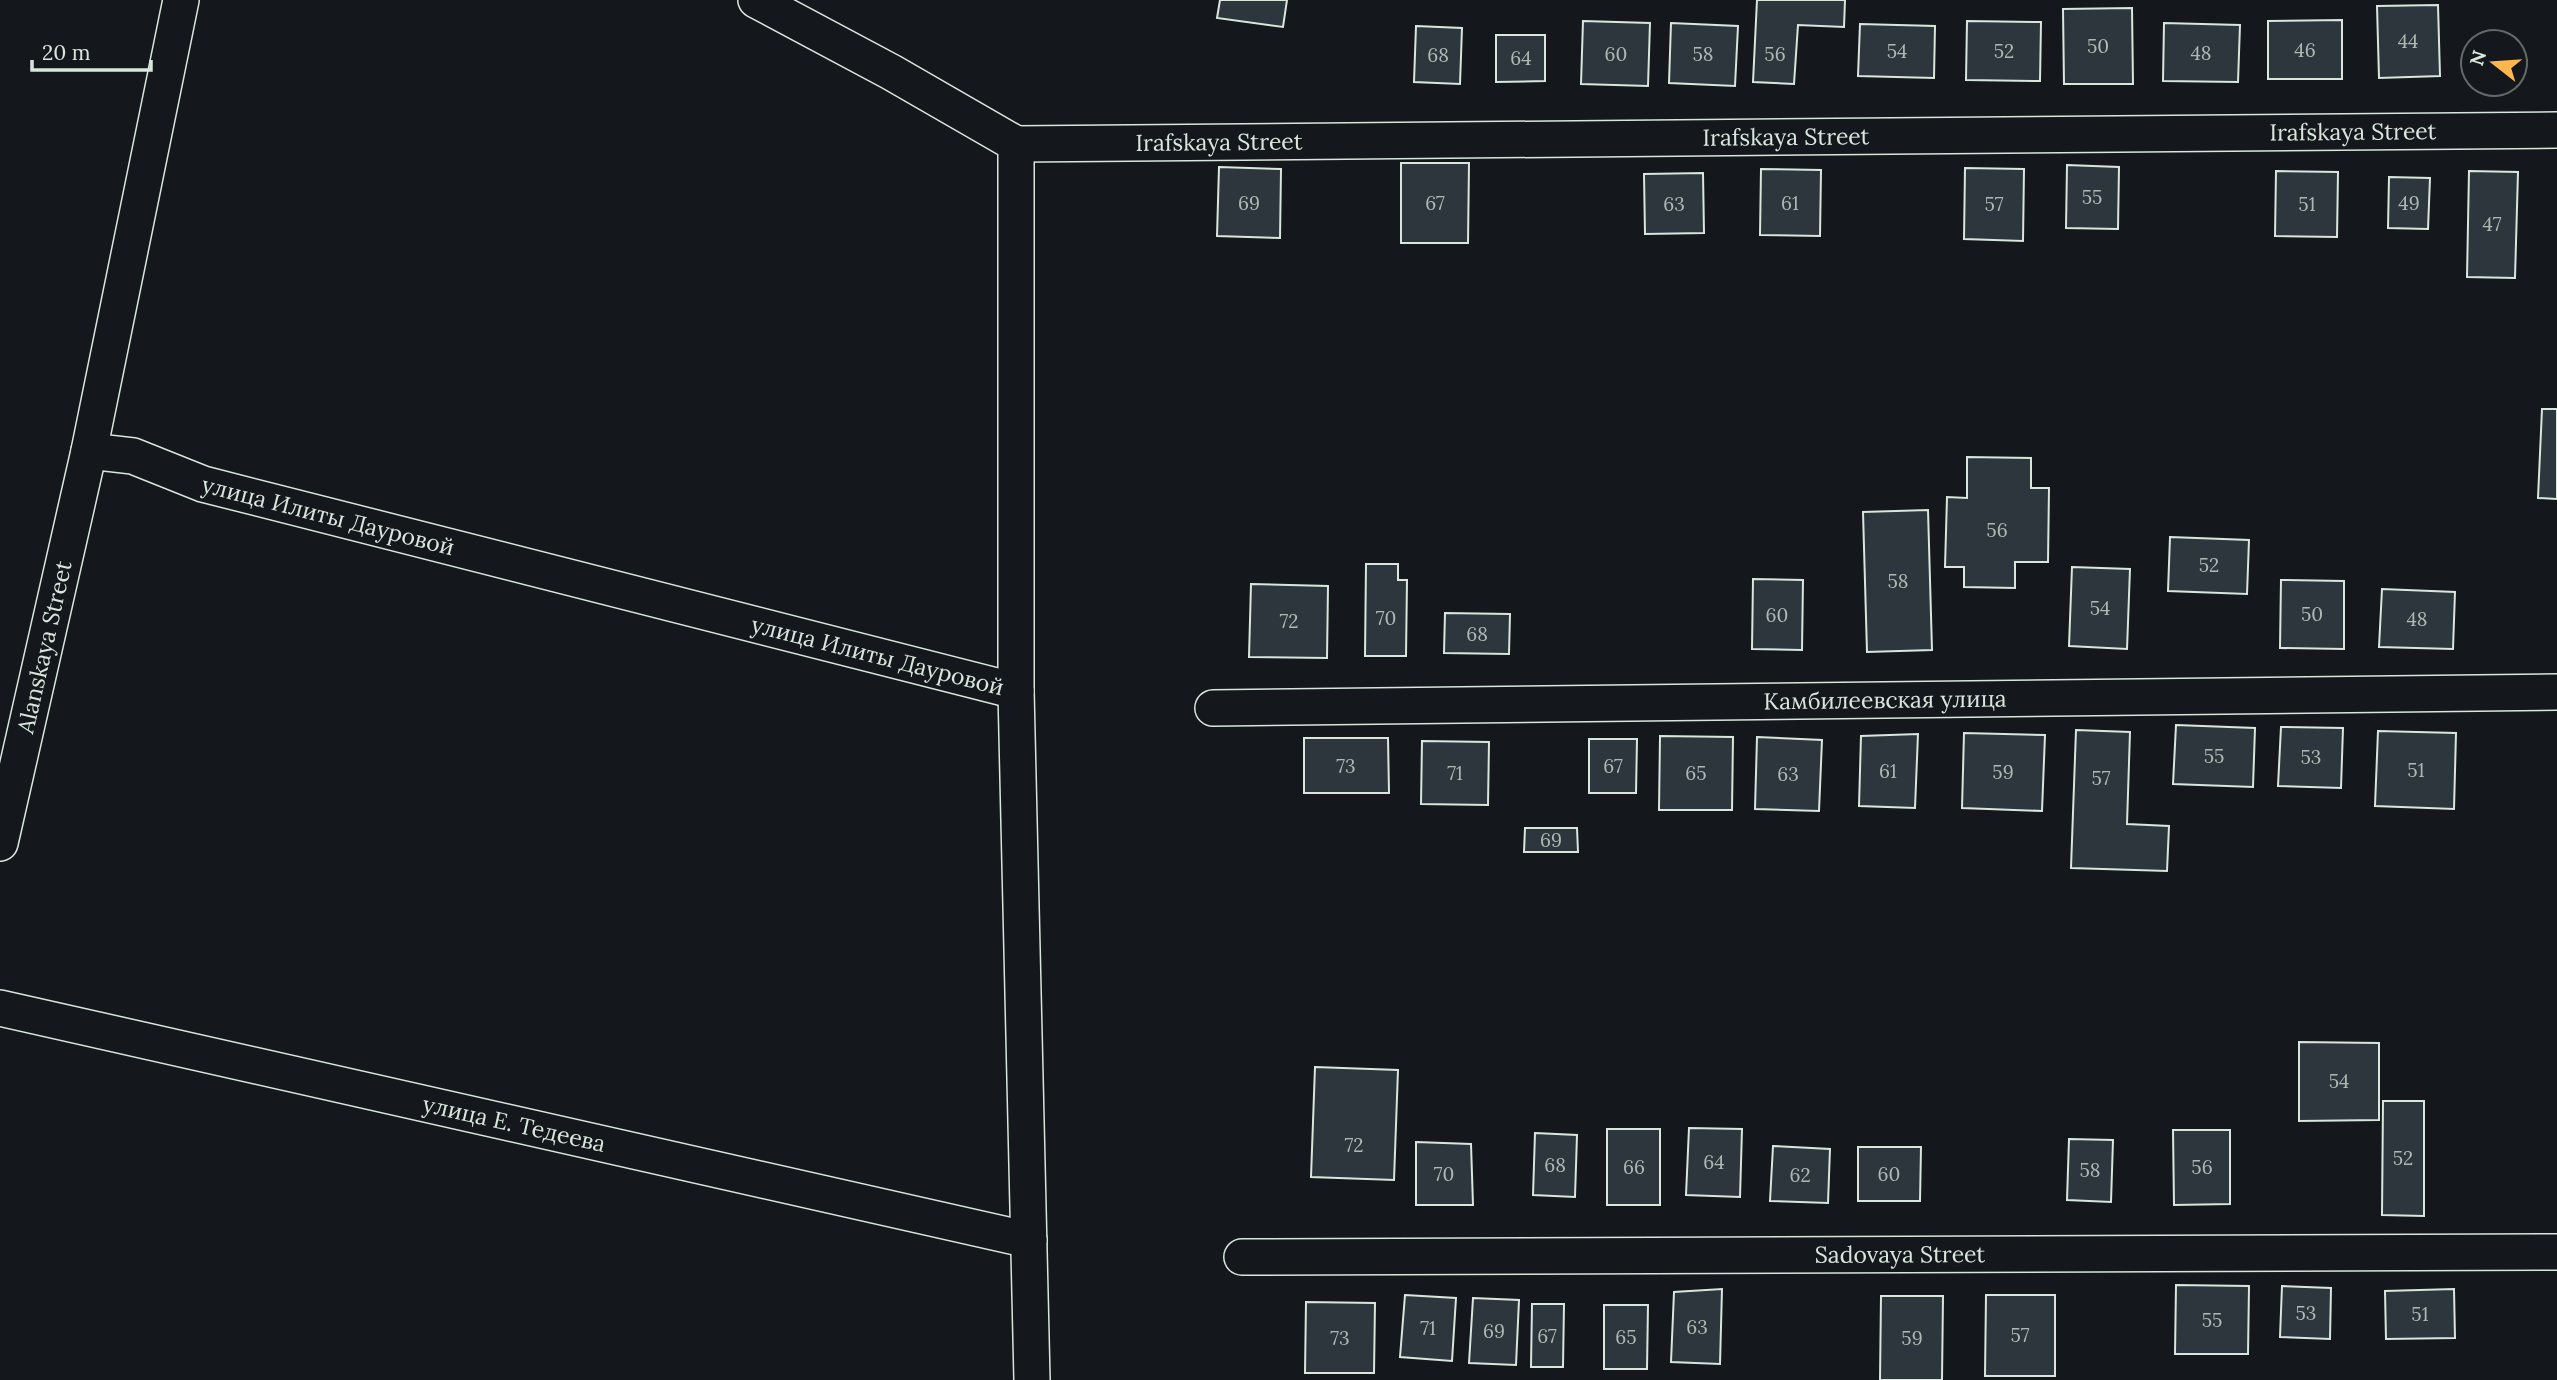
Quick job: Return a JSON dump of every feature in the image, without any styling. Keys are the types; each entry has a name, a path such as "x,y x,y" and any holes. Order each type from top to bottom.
{"street":[{"path":"89,451 181,0"},
{"path":"757,0 891,72 1016,144 1016,691 1032,1380"},
{"name":"Irafskaya Street","path":"1016,144 2557,130"},
{"name":"улица Илиты Дауровой","path":"89,451 133,456 204,484 1016,691"},
{"name":"Alanskaya Street","path":"0,843 89,451"},
{"name":"Камбилеевская улица","path":"1213,708 2557,692"},
{"name":"улица Е. Тедеева","path":"0,1008 1029,1240"},
{"name":"Sadovaya Street","path":"1242,1257 2557,1252"}],"building":[{"path":"1220,0 1287,0 1283,27 1217,18"},
{"path":"1757,0 1845,0 1844,27 1798,25 1794,84 1753,82"},
{"path":"2438,5 2440,76 2379,78 2377,6"},
{"path":"2132,8 2133,84 2064,84 2063,9"},
{"path":"2342,20 2342,79 2268,79 2268,21"},
{"path":"1583,21 1650,23 1648,86 1581,84"},
{"path":"1967,21 2041,22 2040,81 1966,80"},
{"path":"1671,23 1738,26 1735,86 1669,83"},
{"path":"2164,23 2240,25 2238,82 2163,81"},
{"path":"1860,24 1935,26 1934,78 1858,76"},
{"path":"1416,26 1462,28 1460,84 1414,82"},
{"path":"1496,35 1545,35 1545,81 1496,82"},
{"path":"1401,163 1469,163 1468,243 1401,243"},
{"path":"2067,165 2119,167 2118,229 2066,228"},
{"path":"1219,167 1281,169 1280,238 1217,236"},
{"path":"1965,168 2024,169 2023,241 1964,239"},
{"path":"1761,169 1821,170 1820,236 1760,235"},
{"path":"2276,171 2338,172 2337,237 2275,236"},
{"path":"2469,171 2518,172 2515,278 2467,277"},
{"path":"1703,173 1704,233 1645,234 1644,174"},
{"path":"2389,177 2430,178 2428,229 2388,228"},
{"path":"2542,409 2557,409 2557,499 2538,498"},
{"path":"1967,457 2031,458 2031,488 2049,488 2048,562 2015,562 2015,588 1964,587 1964,567 1945,567 1947,497 1967,498"},
{"path":"1928,510 1932,650 1867,652 1863,512"},
{"path":"2170,537 2249,540 2247,594 2168,591"},
{"path":"1366,564 1398,564 1398,580 1407,580 1406,656 1365,656"},
{"path":"2072,567 2130,569 2127,649 2069,646"},
{"path":"1753,579 1803,580 1802,650 1752,649"},
{"path":"2281,580 2344,581 2344,649 2280,648"},
{"path":"1251,584 1328,586 1327,658 1249,657"},
{"path":"2382,589 2455,592 2453,649 2379,647"},
{"path":"1445,613 1510,614 1509,654 1444,653"},
{"path":"2176,725 2255,728 2253,787 2173,784"},
{"path":"2281,727 2343,728 2341,788 2278,786"},
{"path":"2076,730 2130,732 2127,824 2169,826 2167,871 2071,868"},
{"path":"2378,731 2456,733 2454,809 2375,806"},
{"path":"1964,733 2045,735 2042,811 1962,808"},
{"path":"1918,734 1915,808 1859,806 1861,736"},
{"path":"1660,736 1733,737 1732,810 1659,810"},
{"path":"1757,737 1822,740 1819,811 1755,809"},
{"path":"1304,738 1388,738 1389,793 1304,793"},
{"path":"1589,739 1637,739 1636,793 1589,793"},
{"path":"1422,741 1489,742 1488,805 1421,804"},
{"path":"1525,828 1577,828 1578,852 1524,852"},
{"path":"2299,1042 2379,1043 2379,1120 2299,1121"},
{"path":"1315,1067 1398,1070 1394,1180 1311,1177"},
{"path":"2383,1101 2424,1101 2424,1216 2382,1215"},
{"path":"1689,1128 1742,1129 1740,1197 1686,1195"},
{"path":"1607,1129 1660,1129 1660,1205 1607,1205"},
{"path":"2173,1130 2230,1130 2230,1204 2174,1205"},
{"path":"1535,1133 1577,1135 1575,1197 1533,1195"},
{"path":"2069,1139 2113,1140 2111,1202 2067,1200"},
{"path":"1416,1142 1471,1144 1473,1205 1416,1205"},
{"path":"1773,1146 1830,1149 1828,1203 1770,1201"},
{"path":"1858,1147 1921,1147 1920,1201 1858,1201"},
{"path":"2176,1285 2249,1286 2248,1354 2175,1354"},
{"path":"2282,1286 2331,1288 2330,1339 2280,1337"},
{"path":"1722,1289 1720,1364 1671,1362 1674,1292"},
{"path":"2454,1289 2455,1338 2386,1339 2385,1291"},
{"path":"1405,1295 1456,1298 1452,1361 1400,1357"},
{"path":"1986,1295 2055,1295 2055,1376 1985,1376"},
{"path":"1881,1296 1943,1296 1942,1380 1880,1380"},
{"path":"1473,1298 1519,1300 1516,1365 1469,1363"},
{"path":"1306,1302 1375,1303 1374,1373 1305,1373"},
{"path":"1532,1304 1564,1304 1563,1367 1531,1367"},
{"path":"1604,1305 1648,1305 1647,1369 1604,1369"}]}
